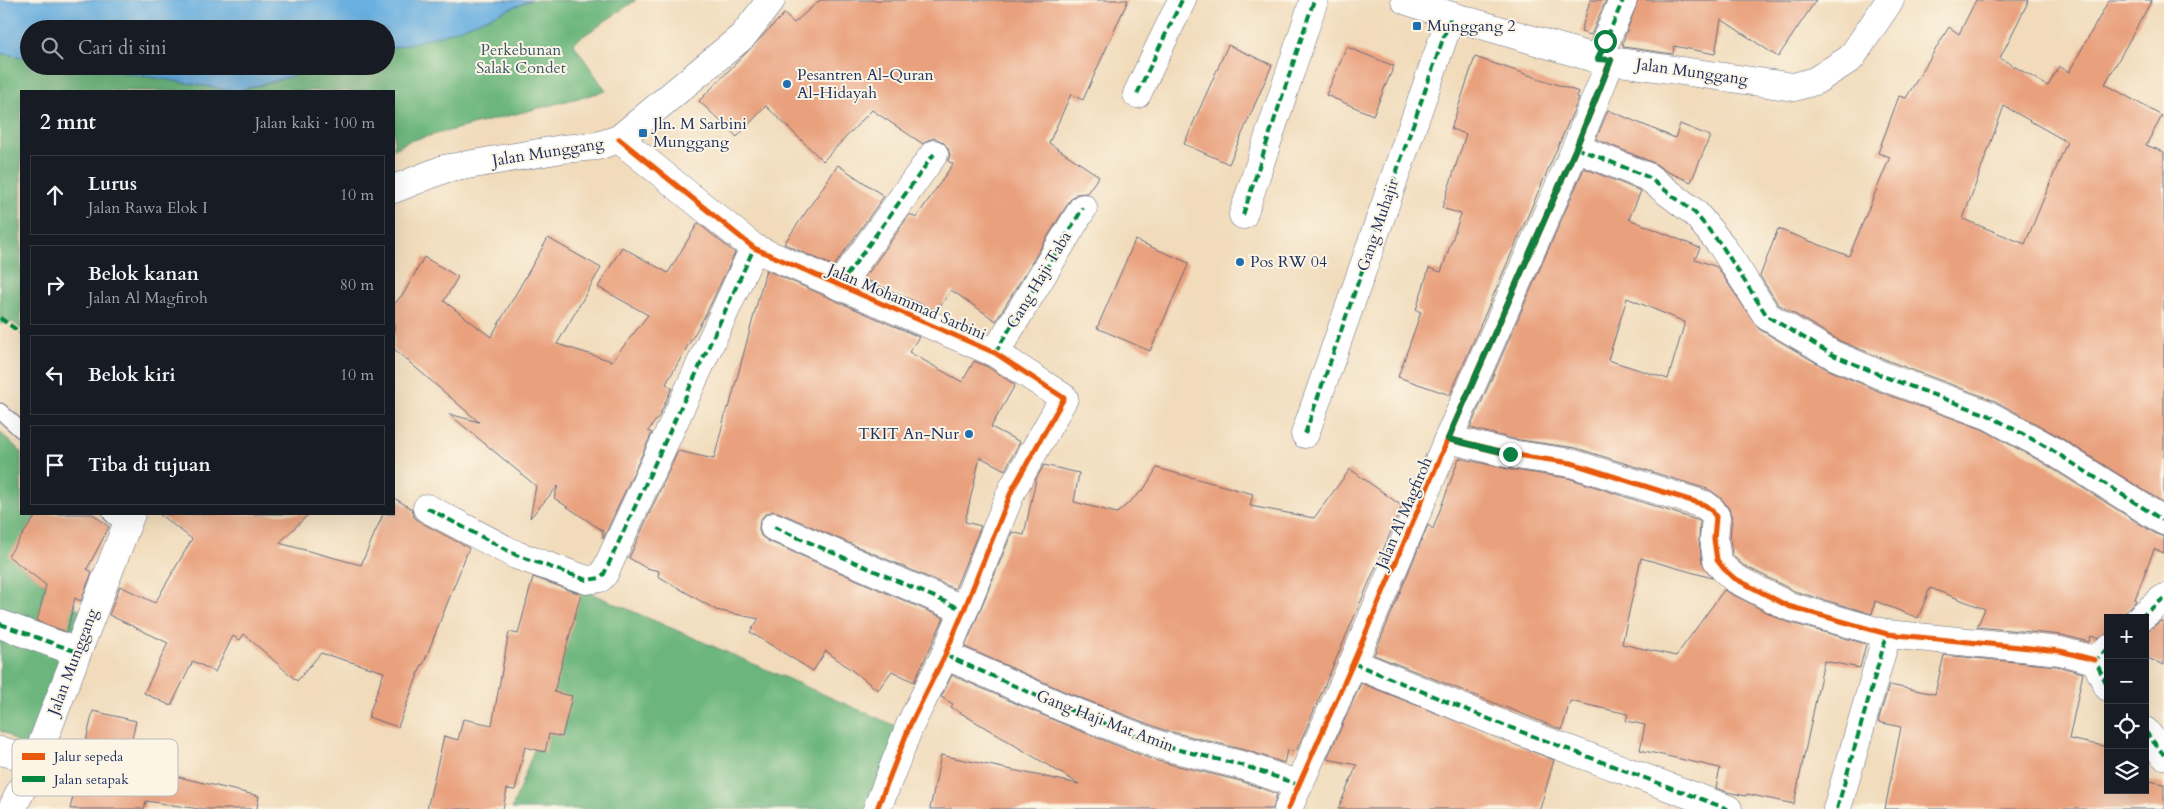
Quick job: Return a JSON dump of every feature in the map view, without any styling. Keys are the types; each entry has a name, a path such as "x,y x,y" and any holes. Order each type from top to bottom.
{"street":[{"name":"Jalan Munggang","path":"395,189 444,169 562,149 597,146 619,139 744,36 771,0"},
{"path":"1137,94 1182,0"},
{"path":"1243,215 1314,0"},
{"name":"Jalan Munggang","path":"1405,0 1451,16 1605,59 1794,87 1821,79 1852,58 1890,0"},
{"name":"Jalan Al Magfiroh","path":"1293,797 1576,148 1623,0"},
{"name":"Gang Muhajir","path":"1305,434 1451,16"},
{"name":"Jalan Mohammad Sarbini","path":"619,139 754,248 995,353 1064,398 1012,490 945,655 910,725 876,809"},
{"path":"1576,148 1648,178 1696,213 1722,246 1767,316 1833,355 1888,378 1988,415 2050,450 2164,522"},
{"path":"839,286 934,154"},
{"name":"Gang Haji Taba","path":"995,353 1083,208"},
{"path":"427,508 516,555 587,580 600,578 604,574 754,248"},
{"path":"1448,439 1510,454 1571,463 1705,505 1716,517 1714,539 1717,560 1734,578 1788,606 1887,634 2102,655"},
{"name":"Jalan Munggang","path":"44,739 77,652 122,518"},
{"path":"774,527 964,610"},
{"path":"2145,614 2164,598"},
{"path":"0,624 77,652"},
{"path":"1837,809 1887,634"},
{"name":"Gang Haji Mat Amin","path":"945,655 1062,706 1159,745 1245,766 1293,797"},
{"path":"1353,663 1506,726 1728,809"},
{"path":"2149,736 2164,755"},
{"name":"Jalan Munggang","path":"12,809 18,796"}],"lane":[{"path":"0,411 20,429"}],"green space":[{"name":"Perkebunan Salak Condet","path":"531,0 636,0 573,43 606,91 409,141 395,148 395,90 243,90 297,75 395,75 395,48 451,32"},
{"path":"0,53 20,56 20,75 137,75 231,90 20,90 20,328 13,322 0,324"},
{"path":"0,432 20,451 20,515 36,515 9,556 71,605 86,613 40,739 13,739 0,731"},
{"path":"570,584 903,729 875,809 512,809 551,704 523,691"}],"water":[{"path":"0,0 531,0 451,32 395,48 395,20 20,20 20,56 0,53"},
{"path":"137,75 296,75 241,90"}],"building":[{"path":"820,0 1128,0 1083,100 1071,94 1049,143 1099,176 1087,193 1076,194 1070,200 996,321 951,290 937,311 864,279 910,214 916,218 953,164 948,161 950,155 948,148 943,142 935,138 923,144 872,110 823,161 766,106 737,137 699,101 784,14 794,23"},
{"path":"1590,0 1606,0 1591,35 1581,32"},
{"path":"1638,0 1816,0 1778,57 1721,19 1715,54 1674,46 1673,54 1623,47 1624,44 1622,44"},
{"path":"1976,0 2029,0 2000,58 2048,86 2059,66 2069,72 2109,0 2152,0 2105,84 2162,116 2146,145 2164,152 2164,503 2058,436 1995,401 1840,341 1778,304 1760,276 1778,229 1849,256 1890,157 1878,153 1899,96 1906,98 1949,27 1959,34","holes":["2004,106 2067,142 2025,244 1963,219"]},
{"path":"1228,45 1272,65 1229,164 1184,144"},
{"path":"1347,47 1394,66 1373,115 1326,95"},
{"path":"1475,57 1579,92 1577,97 1579,98 1450,395 1398,377 1421,312 1416,310 1429,268 1441,272 1461,214 1442,208 1466,134 1451,129"},
{"path":"1608,110 1675,138 1680,124 1710,136 1691,182 1666,171 1654,163 1596,139"},
{"path":"838,165 884,196 834,266 784,244"},
{"path":"1584,168 1641,191 1629,219 1700,248 1695,259 1717,267 1759,329 1827,369 1883,393 1982,429 2042,462 2156,534 2164,537 2164,553 2154,549 2135,599 2136,601 2126,614 2104,614 2104,635 2097,638 2091,636 2089,642 2062,635 1977,627 1985,609 1930,588 1918,618 1875,601 1872,614 1794,591 1743,565 1732,554 1730,539 1732,518 1729,509 1722,499 1710,490 1576,448 1513,439 1470,428","holes":["1627,298 1685,322 1668,379 1608,360"]},
{"path":"698,223 735,253 707,312 666,384 672,388 659,416 648,431 652,433 603,539 603,531 554,498 558,486 530,518 536,486 449,414 479,422 395,350 395,303 404,293 424,257 458,277 444,301 491,337 548,238 601,268 557,344 612,361 648,315 598,287 622,247 668,273"},
{"path":"1135,240 1189,263 1150,351 1097,328"},
{"path":"766,270 919,337 909,352 962,382 974,361 988,367 1015,385 991,427 1020,442 1005,470 980,457 965,522 981,526 955,589 780,513 773,511 765,514 760,521 759,529 761,536 768,541 944,618 914,682 892,671 878,690 826,651 813,671 750,632 759,619 716,610 658,576 659,571 646,568 629,558 678,451 714,459"},
{"path":"1459,458 1508,469 1568,478 1700,521 1699,541 1702,562 1712,578 1641,558 1622,644 1676,656 1724,590 1784,621 1866,644 1860,668 1824,661 1794,804 1747,794 1746,796 1727,792 1716,788 1720,768 1640,750 1645,725 1626,721 1628,714 1570,701 1562,730 1374,655 1428,525 1433,529"},
{"path":"1044,465 1079,473 1074,502 1117,513 1144,489 1157,468 1253,494 1250,506 1314,518 1350,469 1402,506 1296,752 1287,750 1284,763 1249,751 1164,730 1068,693 965,647 1012,532 1024,535 1036,479"},
{"path":"395,499 412,509 414,517 420,522 469,548 398,727 368,717 384,672 321,653 297,681 244,634 240,640 233,636 215,672 193,661 171,706 144,693 168,643 109,615 120,586 155,603 192,539 160,515 308,515 279,543 361,565 383,515 395,515"},
{"path":"36,515 94,515 109,527 87,569 92,572 81,601 75,598 67,632 37,621 46,585 8,556"},
{"path":"533,577 581,594 554,692 572,696 562,737 549,734 545,752 525,747 515,790 507,789 503,809 427,809 444,736 458,740 463,719 492,725 509,632 518,634"},
{"path":"2161,621 2164,623 2164,665 2149,659 2149,629"},
{"path":"1944,655 2057,666 2083,673 2069,739 2104,746 2104,794 2149,794 2149,781 2164,784 2164,809 1885,809 1901,727 1878,722 1889,685 1935,694"},
{"path":"952,675 1056,721 1153,760 1241,781 1277,794 1273,809 930,809 941,755 1079,784 951,707 953,704 941,697"},
{"path":"1361,683 1554,760 1540,809 1338,809 1357,765 1327,759"},
{"path":"93,711 136,721 132,739 86,739"},
{"path":"178,777 259,796 257,809 199,809 146,801 144,809 70,809 73,796 178,796"}],"marked path":[{"path":"1137,94 1182,0"},
{"path":"1243,215 1314,0"},
{"path":"1598,59 1623,0"},
{"path":"1305,434 1451,16"},
{"path":"1576,148 1648,177 1695,213 1722,246 1767,316 1833,355 1888,378 1988,415 2050,449 2164,521"},
{"path":"839,286 934,154"},
{"path":"995,353 1083,208"},
{"path":"427,508 516,555 587,580 600,578 604,574 754,248"},
{"path":"0,318 20,332"},
{"path":"774,527 964,610"},
{"path":"2145,614 2164,598"},
{"path":"0,624 77,652"},
{"path":"1837,809 1887,634"},
{"path":"2104,652 2095,660 2104,679"},
{"path":"945,655 1062,707 1159,745 1245,766 1299,785"},
{"path":"1353,663 1506,726 1728,809"},
{"path":"2149,736 2164,755"}],"cycle path":[{"path":"1288,809 1576,148 1611,60"},
{"path":"619,139 754,248 995,353 1064,398 1012,490 945,655 910,725 877,809"},
{"path":"1448,439 1510,454 1571,463 1705,505 1716,517 1714,539 1717,560 1724,569 1734,578 1788,606 1887,634 2060,651 2095,660"}],"place":[{"name":"Munggang 2","path":"1417,26"},
{"name":"Pesantren Al-Quran Al-Hidayah","path":"787,84"},
{"name":"Jln. M Sarbini Munggang","path":"643,133"},
{"name":"Pos RW 04","path":"1240,262"},
{"name":"TKIT An-Nur","path":"969,434"}],"route":[{"path":"1510,454 1448,439 1576,148 1608,68 1611,60 1598,59 1605,41"}]}
